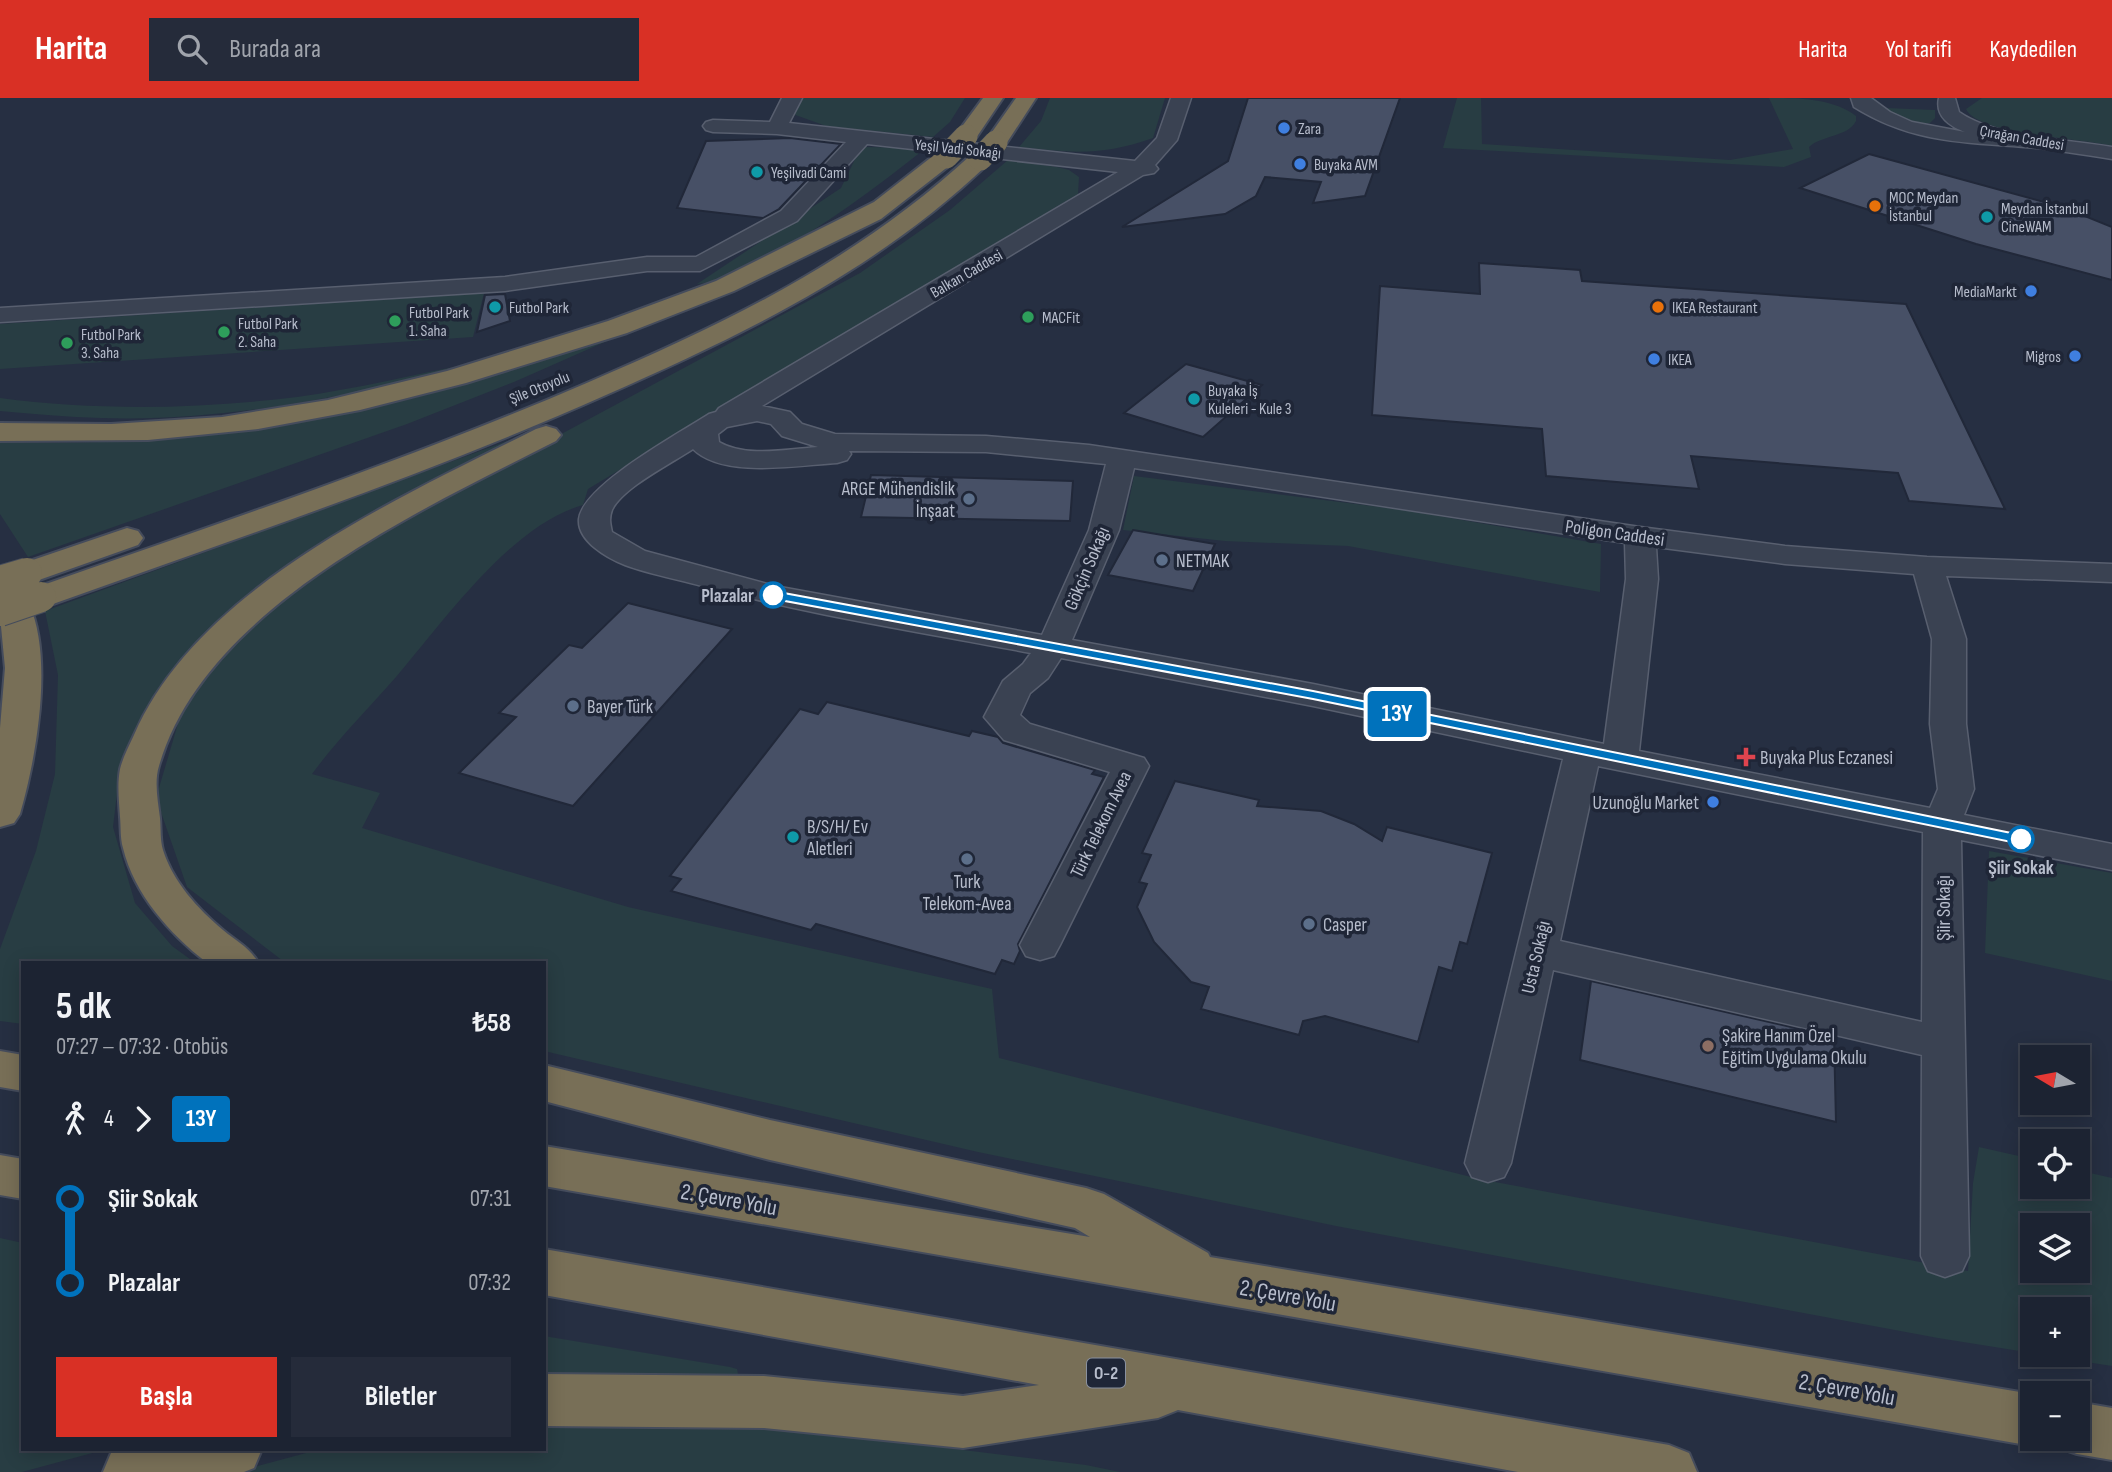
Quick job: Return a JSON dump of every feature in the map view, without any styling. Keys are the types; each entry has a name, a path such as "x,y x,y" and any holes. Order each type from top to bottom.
{"highway":[{"name":"Şile Otoyolu","path":"17,583 482,411 621,353 780,276 886,205 946,157 966,136 993,98"},
{"name":"Şile Otoyolu","path":"17,583 495,432 597,390 767,310 818,282 938,199 988,150 1026,98"},
{"path":"0,432 83,435 192,428 292,415 370,400 462,377 638,321 700,296 886,205"},
{"path":"235,961 205,941 169,901 144,853 139,813 139,767 155,727 175,690 208,652 251,610 344,543 433,493 673,370 767,310"},
{"path":"0,611 17,583"},
{"path":"0,814 18,733 23,663 17,583"},
{"path":"0,1069 21,1073"},
{"path":"546,1083 770,1139 1086,1209 1213,1282"},
{"name":"2. Çevre Yolu","path":"546,1166 2020,1418"},
{"path":"0,1175 21,1179"},
{"name":"O-2","path":"546,1272 1669,1472"},
{"path":"546,1400 764,1402 963,1422 1189,1388"},
{"path":"2090,1430 2112,1434"},
{"path":"131,1472 225,1451"}],"street":[{"path":"777,128 792,98"},
{"name":"Balkan Caddesi","path":"1181,98 1167,140 1150,169 1095,195 715,423 615,488 599,505 594,520 598,536 634,558 1044,659 1313,695 2112,857"},
{"name":"Balkan Caddesi","path":"790,426 783,415 795,398 1184,145 1200,98"},
{"path":"1900,104 1864,98 1861,103 1879,116 1912,130 1943,136 2049,142"},
{"path":"1912,130 1942,128 1950,106 1923,104"},
{"name":"Çırağan Caddesi","path":"1950,106 1992,134 2112,153"},
{"name":"Yeşil Vadi Sokağı","path":"713,127 777,128 1150,169"},
{"path":"0,315 505,285 647,264 700,264 789,215 862,137"},
{"path":"1060,159 1118,155 1167,140"},
{"path":"1060,159 1085,173 1095,195"},
{"path":"757,413 780,418 807,436 835,442 1011,446 1089,453 1122,459 940,453 741,458 711,451 705,446 703,439 715,423 757,413"},
{"path":"615,488 647,475 685,465 776,451 792,437 790,426"},
{"path":"890,443 914,428"},
{"name":"Poligon Caddesi","path":"1122,459 1785,555 1927,566 2112,573"},
{"name":"Gökçin Sokağı","path":"1044,659 1104,530 1122,459"},
{"name":"Usta Sokağı","path":"1488,1163 1536,951 1601,755 1642,579 1640,536"},
{"name":"Şiir Sokağı","path":"1927,566 1949,639 1948,724 1956,789 1942,824 1945,1256"},
{"name":"Türk Telekom Avea","path":"1040,945 1131,766 1017,732 1002,717 1015,688 1044,659"},
{"path":"1536,951 1943,1043"}],"green space":[{"path":"793,98 965,98 950,122 933,137 826,126 790,113"},
{"path":"1050,98 1165,98 1153,138 1118,148 1087,152 1019,147 1041,121"},
{"path":"1457,98 1481,98 1482,144 1730,160 1793,149 1769,98 1826,102 1847,110 1856,116 1856,121 1847,130 1809,147 1811,157 1784,167 1443,148"},
{"path":"1982,98 2112,98 2112,146 1990,125 1974,118 1966,109"},
{"path":"1886,108 1935,110 1935,118 1930,123 1912,122"},
{"path":"865,147 926,148 861,197 794,242 747,267 710,282 697,284 841,188 855,159"},
{"path":"1008,160 1069,170 1079,177 1078,194 588,489 583,505 556,516 530,532 480,577 312,774 380,793 362,828 628,907 992,989 999,1058 1479,1179 1968,1271 1973,1183 1979,1147 2020,1156 2020,1199 2090,1199 2090,1173 2112,1178 2112,1366 2090,1363 2090,1297 2020,1297 2020,1351 1938,1338 1336,1226 978,1152 546,1051 546,961 283,961 187,887 156,798 187,693 263,612 348,549 860,273 950,210"},
{"path":"484,293 473,337 0,369 0,324"},
{"path":"659,318 514,382 407,424 28,557 0,514 0,442 59,443 177,438 295,423 411,399 468,383"},
{"path":"474,363 336,396 196,416 88,418 0,411 0,398 111,407 260,401 341,390"},
{"path":"518,437 523,438 211,632 150,701 121,760 113,827 135,903 172,946 193,961 21,961 21,1024 0,1021 0,949 36,851 55,774 58,675 45,611"},
{"path":"1134,476 1404,510 1601,544 1600,592 1348,546 1225,541 1123,530"},
{"path":"1989,851 2112,873 2112,981 1985,953"},
{"path":"0,1238 21,1243 21,1451 100,1451 22,1472 0,1472"},
{"path":"546,1336 730,1367 737,1369 738,1374 734,1377 546,1377"},
{"path":"546,1421 768,1426 1086,1465 1120,1472 235,1472 314,1451 546,1451"}],"building":[{"name":"Buyaka AVM","path":"1248,98 1400,98 1365,196 1313,203 1321,182 1265,177 1256,196 1225,214 1122,227 1228,161"},
{"name":"Yeşilvadi Cami","path":"790,138 841,144 779,209 763,218 677,208 706,141"},
{"name":"Meydan İstanbul CineWAM","path":"1869,154 2048,201 2112,227 2112,280 1976,244 1800,188"},
{"name":"IKEA","path":"1479,263 1580,270 1582,281 1906,304 2005,509 1909,501 1898,473 1691,456 1699,489 1546,476 1542,429 1372,415 1380,286 1480,294"},
{"name":"Futbol Park","path":"505,294 510,321 477,332 485,295"},
{"name":"Buyaka İş Kuleleri - Kule 3","path":"1186,364 1262,385 1203,437 1124,413"},
{"name":"ARGE Mühendislik İnşaat","path":"871,475 1073,481 1070,521 861,517"},
{"name":"NETMAK","path":"1133,530 1215,544 1193,591 1108,575"},
{"name":"Bayer Türk","path":"628,603 732,629 573,806 459,773 516,717 499,713 569,645 582,648"},
{"path":"827,702 969,736 972,731 998,737 1003,743 1095,770 1092,774 1104,777 1018,944 1020,951 1014,964 1002,960 995,974 816,924 811,930 671,891 681,879 670,876 800,709 818,714"},
{"name":"Casper","path":"1175,781 1259,800 1257,806 1321,811 1354,824 1382,841 1387,827 1492,853 1467,944 1460,942 1452,971 1439,967 1418,1042 1325,1016 1303,1021 1299,1035 1201,1009 1209,987 1191,982 1154,942 1137,907 1147,884 1139,882 1151,855 1142,853"},
{"name":"Şakire Hanım Özel Eğitim Uygulama Okulu","path":"1591,981 1834,1037 1836,1122 1580,1060"}],"bus line":[{"name":"13Y","path":"773,595 1313,695 1414,718 2021,839"}],"place":[{"name":"Zara","path":"1284,128"},
{"name":"Buyaka AVM","path":"1300,164"},
{"name":"Yeşilvadi Cami","path":"757,172"},
{"name":"MOC Meydan İstanbul","path":"1875,206"},
{"name":"Meydan İstanbul CineWAM","path":"1987,217"},
{"name":"MediaMarkt","path":"2031,291"},
{"name":"Futbol Park","path":"495,307"},
{"name":"IKEA Restaurant","path":"1658,307"},
{"name":"MACFit","path":"1028,317"},
{"name":"Futbol Park 1. Saha","path":"395,321"},
{"name":"Futbol Park 2. Saha","path":"224,332"},
{"name":"Futbol Park 3. Saha","path":"67,343"},
{"name":"Migros","path":"2075,356"},
{"name":"IKEA","path":"1654,359"},
{"name":"Buyaka İş Kuleleri - Kule 3","path":"1194,399"},
{"name":"ARGE Mühendislik İnşaat","path":"969,499"},
{"name":"NETMAK","path":"1162,560"},
{"name":"Plazalar","path":"773,595"},
{"name":"Bayer Türk","path":"573,706"},
{"name":"Buyaka Plus Eczanesi","path":"1746,757"},
{"name":"Uzunoğlu Market","path":"1713,802"},
{"name":"B/S/H/ Ev Aletleri","path":"793,837"},
{"name":"Şiir Sokak","path":"2021,839"},
{"name":"Turk Telekom-Avea","path":"967,859"},
{"name":"Casper","path":"1309,924"},
{"name":"Şakire Hanım Özel Eğitim Uygulama Okulu","path":"1708,1046"}]}
